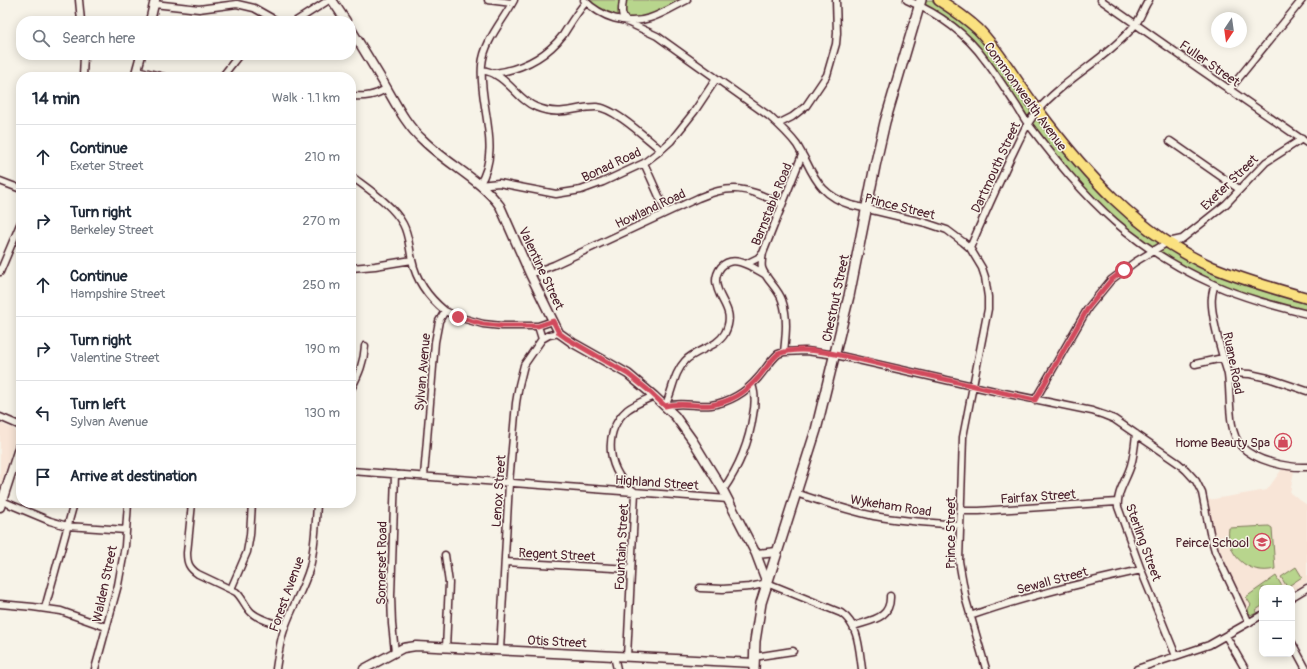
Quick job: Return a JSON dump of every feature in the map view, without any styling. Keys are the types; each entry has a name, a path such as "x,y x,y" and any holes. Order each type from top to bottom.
{"main road":[{"name":"Commonwealth Avenue","path":"939,0 956,11 982,34 1002,59 1038,110 1094,179 1130,215 1168,242 1211,266 1229,274 1307,298"},
{"name":"Chestnut Street","path":"754,663 759,612 767,582 816,430 836,355 885,122 920,3"}],"street":[{"path":"79,0 81,16"},
{"path":"304,16 329,0"},
{"path":"332,0 343,16"},
{"path":"479,185 484,177 489,156 489,139 482,78 482,64 488,44 513,1 488,0"},
{"path":"623,0 622,11 624,20"},
{"path":"495,74 520,67 542,56 556,43 585,1 605,15 624,20 638,21 651,18 687,0"},
{"path":"778,124 792,117 806,106 827,75 836,44 836,0"},
{"name":"Commonwealth Avenue","path":"907,0 920,3 971,43 985,59 1028,123 1070,176 1115,222 1154,251 1214,285 1257,300 1307,314"},
{"name":"Fuller Street","path":"1101,0 1304,141"},
{"name":"Dartmouth Street","path":"970,248 994,193 1028,123 1038,110 1056,93 1112,47 1136,25 1149,0"},
{"path":"1229,90 1302,0"},
{"path":"151,16 155,2 199,9 223,5 242,5 254,8 269,16"},
{"name":"Prince Street","path":"624,20 633,26 657,36 769,116 798,146 814,177 822,188 831,196 840,202 866,210 936,226 954,235 970,248 982,268 988,298 984,330 972,386 964,437 959,561 962,586 986,669"},
{"name":"Valentine Street","path":"356,38 401,113 414,131 493,197 500,206 530,274 559,333 573,343 622,371 665,406 683,426 728,499"},
{"path":"83,72 84,60"},
{"path":"136,72 140,60"},
{"path":"226,72 235,60"},
{"path":"482,70 495,74 527,101 541,109 560,112 597,107 609,110 662,150"},
{"name":"Bonad Road","path":"479,185 499,183 556,194 580,190 603,182 644,163 662,150 671,141 716,79"},
{"path":"356,96 369,96 377,94 387,88"},
{"path":"1170,141 1239,189"},
{"name":"Exeter Street","path":"1035,400 1088,308 1111,280 1168,242 1182,239 1226,204 1266,162 1304,141"},
{"name":"Barnstable Road","path":"784,352 787,317 785,307 778,290 762,268 763,253 802,155"},
{"path":"644,163 666,212"},
{"path":"356,180 384,202 400,219 407,232 417,277 425,291 445,311 458,317 483,324 502,326 538,326 553,321"},
{"path":"0,181 16,187"},
{"name":"Howland Road","path":"530,274 554,265 711,192 730,188 750,191 782,204"},
{"path":"0,272 16,234"},
{"path":"746,264 758,258 763,253"},
{"path":"356,268 412,260"},
{"path":"665,406 675,375 685,361 692,355 719,340 727,329 729,316 728,310 716,281 717,274 720,269 724,264 735,261 746,264 766,275"},
{"name":"Ruane Road","path":"1214,285 1212,306 1223,358 1228,373 1232,429 1236,438 1251,454 1268,461 1290,466 1307,467"},
{"name":"Sylvan Avenue","path":"424,476 435,342 439,321 445,311"},
{"path":"538,326 542,339 549,335 559,333"},
{"name":"Lenox Street","path":"500,650 509,483 516,403 524,365 542,339"},
{"path":"356,380 361,370 364,359 365,346"},
{"path":"665,406 681,403 701,405 720,403 736,397 752,384 778,354 784,352 806,351 836,355 1104,415 1114,419 1186,470 1196,482 1202,493 1215,551 1248,622"},
{"path":"1195,364 1223,358"},
{"path":"1228,373 1250,374 1268,378 1307,391"},
{"path":"723,490 740,461 749,437 755,400 752,384"},
{"name":"Fountain Street","path":"627,656 635,492 628,488 622,481 613,466 611,456 612,436 615,427 627,410 654,396"},
{"path":"0,417 16,424"},
{"name":"Sterling Street","path":"1136,434 1133,458 1117,502 1141,570 1176,656"},
{"path":"16,458 1,504 67,526 126,530"},
{"name":"Highland Street","path":"356,471 728,499"},
{"name":"Somerset Road","path":"395,474 390,596 395,652"},
{"name":"Wykeham Road","path":"796,493 847,510 875,516 909,521 960,525"},
{"path":"728,499 756,554 767,582"},
{"name":"Fairfax Street","path":"960,511 1117,502"},
{"path":"44,608 72,508"},
{"name":"Walden Street","path":"96,669 118,585 125,546 128,508"},
{"path":"192,508 187,553 188,565 198,574 241,595 252,613 285,627"},
{"path":"231,589 247,552 252,508"},
{"name":"Forest Avenue","path":"276,669 279,647 285,627 303,586 309,568 315,537 317,508"},
{"path":"756,554 777,552"},
{"path":"446,556 449,583 446,648"},
{"name":"Regent Street","path":"505,562 631,569"},
{"name":"Sewall Street","path":"970,616 994,607 1054,590 1141,570"},
{"path":"700,588 729,588 750,586 767,582 841,613 846,616 854,626 862,669"},
{"path":"1295,595 1307,588"},
{"path":"854,626 882,616 887,612 890,596"},
{"path":"0,604 61,611 106,627"},
{"path":"1137,669 1200,649 1259,616"},
{"path":"1226,636 1245,669"},
{"name":"Otis Street","path":"364,669 395,652 410,646 754,663"},
{"path":"1295,649 1306,669"},
{"path":"754,663 792,651"},
{"path":"614,656 617,669"}],"shaded area":[{"path":"0,423 14,429 16,437 0,488"},
{"name":"Peirce School","path":"1282,469 1294,471 1290,493 1307,505 1307,582 1295,590 1295,585 1259,585 1259,611 1251,615 1249,614 1219,548 1212,524 1208,500 1267,490"}],"green space":[{"path":"584,0 687,0 656,16 619,19"},
{"path":"907,0 939,0 978,30 1094,179 1184,252 1307,298 1307,314 1257,300 1187,271 1115,222 1047,148 985,59 952,27"},
{"path":"1269,526 1272,528 1275,569 1256,569 1240,561 1231,546 1229,528"},
{"path":"1296,567 1302,577 1290,585 1286,585 1281,577"},
{"path":"1276,576 1281,585 1263,585"},
{"path":"1259,588 1259,608 1253,615 1248,612 1251,605 1246,597"}],"place":[{"name":"Home Beauty Spa","path":"1283,442"},
{"name":"Peirce School","path":"1262,542"}],"route":[{"path":"458,317 483,324 502,326 538,326 553,321 559,333 628,374 665,406 681,403 710,405 736,397 759,377 778,354 784,352 806,351 862,360 1035,400 1088,308 1111,280 1124,270"}]}
